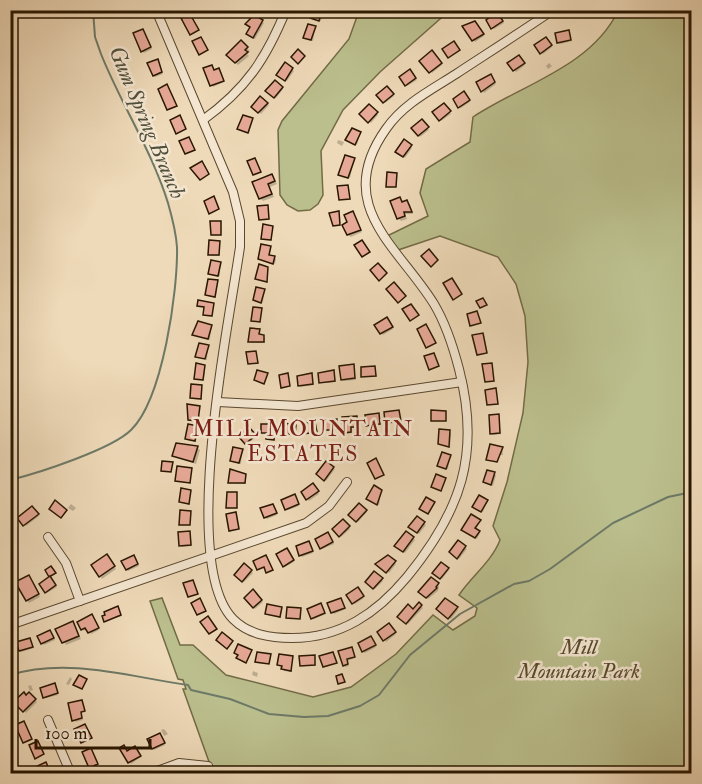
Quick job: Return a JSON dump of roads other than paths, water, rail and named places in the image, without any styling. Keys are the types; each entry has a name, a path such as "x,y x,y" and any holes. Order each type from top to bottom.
{"street":[{"path":"156,10 233,192 240,221 240,247 207,496 209,556 221,601 233,618 250,631 283,638 333,633 363,618 387,599 406,578 451,512 465,470 468,451 468,417 462,382 450,337 422,286 387,245 374,221 368,197 368,170 376,144 403,109 553,10"},
{"path":"203,120 236,94 254,72 273,42 285,11"},
{"path":"218,402 298,406 462,382"},
{"path":"10,625 306,523 329,506 347,482"},
{"path":"48,537 66,563 80,601"},
{"path":"48,720 71,774"},
{"path":"149,774 179,763 208,766"}],"waterway":[{"name":"Gum Spring Branch","path":"10,480 92,452 131,430 142,415 152,394 160,370 171,316 177,266 177,247 171,214 154,165 101,54 95,37 93,10"},
{"path":"10,675 54,668 99,670 188,685 191,690 230,699 269,714 304,717 328,716 360,706 379,695 410,655 460,614 514,584 529,581 550,569 613,523 668,497 692,492"}],"district":[{"name":"MILL MOUNTAIN ESTATES","path":"303,440"}],"park label":[{"name":"Mill Mountain Park","path":"579,659"}]}
